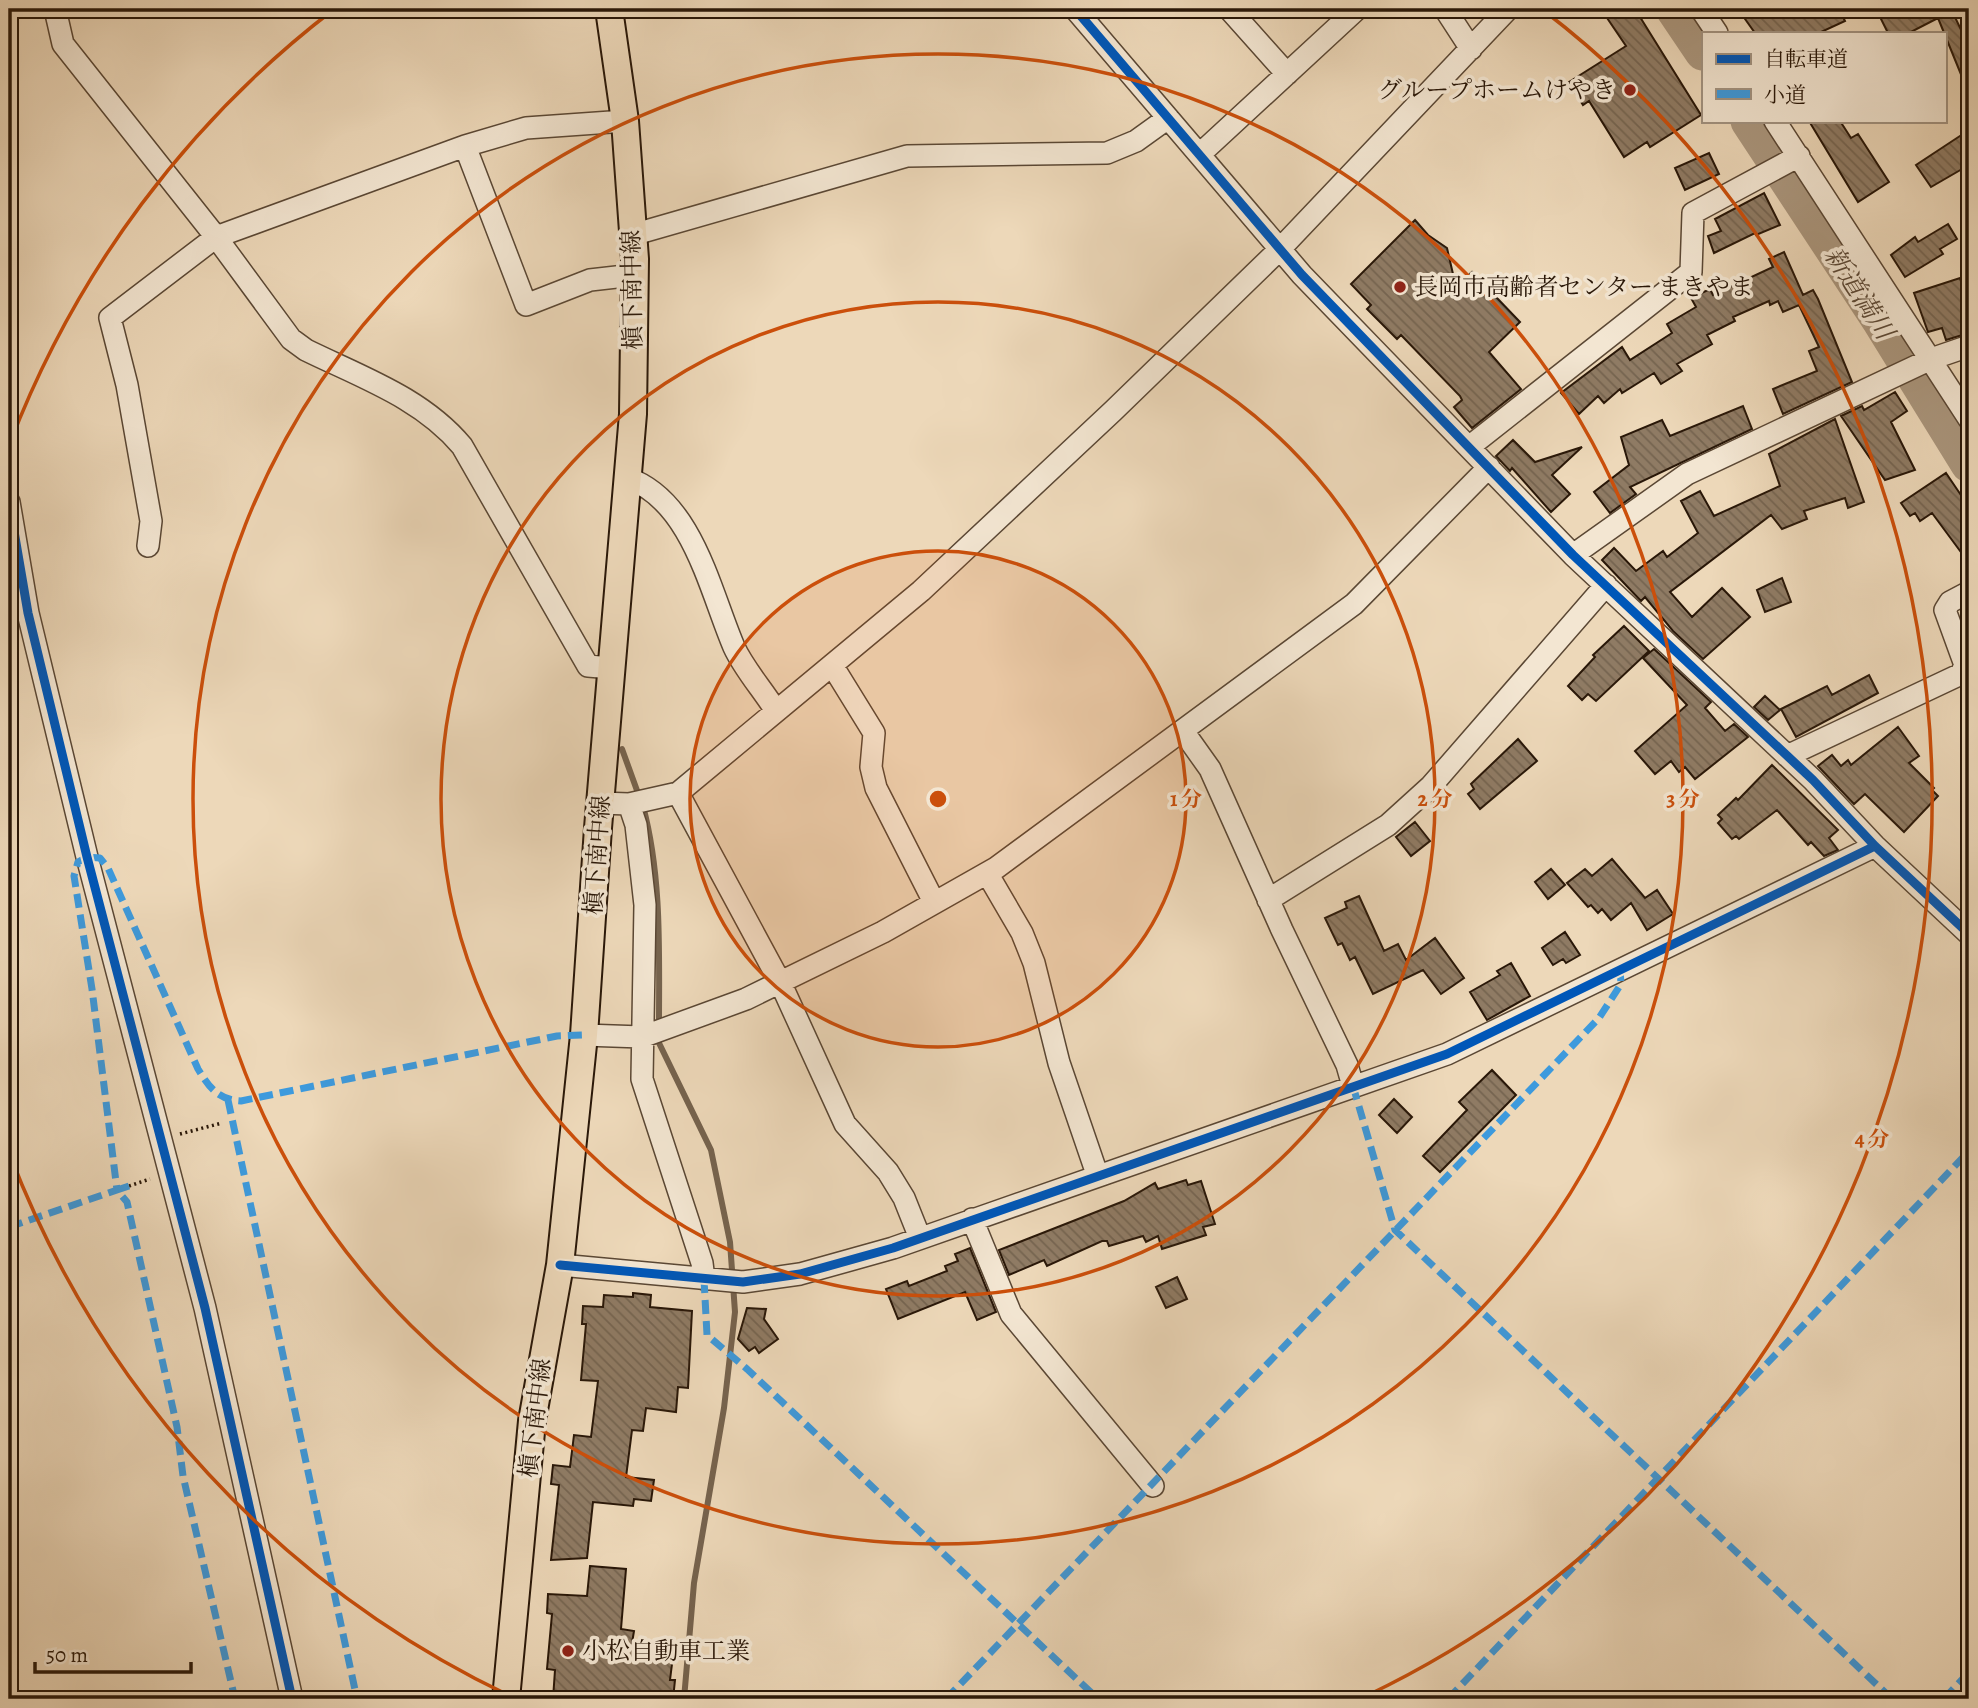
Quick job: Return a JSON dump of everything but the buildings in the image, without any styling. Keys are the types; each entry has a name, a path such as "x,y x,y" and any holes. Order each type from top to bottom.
{"main road":[{"name":"槇下南中線","path":"506,1699 533,1422 560,1265 584,1035 600,803 633,414 632,235 625,121 609,9"}],"street":[{"path":"55,9 63,44 216,237 291,339 306,350 412,402 446,427 462,446 588,666 612,668"},
{"path":"1075,9 1280,249 1573,555 1969,934"},
{"path":"1229,9 1286,74"},
{"path":"1200,154 1357,9"},
{"path":"1445,9 1471,49"},
{"path":"600,803 629,804 678,793 931,582 1280,249 1508,9"},
{"path":"1701,9 1716,32"},
{"path":"632,235 907,156 1107,153 1136,141 1168,118"},
{"path":"148,547 151,521 127,385 110,318 216,237 465,146 539,126 625,121"},
{"path":"1775,122 1793,159 1926,361 1969,419"},
{"path":"465,146 526,305 590,280 634,275"},
{"path":"1469,447 1690,272 1693,212 1793,159"},
{"path":"1573,555 1687,474 1895,379 1926,361 1969,346"},
{"path":"584,1035 642,1037 781,984 987,873 1354,604 1489,467"},
{"path":"628,478 645,484 664,499 707,572 735,650 776,710"},
{"path":"9,502 28,613 87,857 205,1308 292,1699"},
{"path":"1268,900 1388,825 1431,786 1606,585"},
{"path":"1787,757 1961,674 1965,664 1945,610 1950,602 1969,592"},
{"path":"832,665 874,733 872,767 876,788 934,902"},
{"path":"1183,731 1210,769 1268,900 1347,1065 1353,1086"},
{"path":"678,793 781,984 845,1124 893,1181 904,1198 920,1238"},
{"path":"629,804 636,825 645,905 642,1037 645,1093 702,1263 704,1279"},
{"path":"560,1265 743,1282 800,1274 920,1238 1447,1054 1875,846"},
{"path":"987,873 1022,933 1034,963 1059,1063 1097,1174"},
{"path":"972,1219 1012,1314 1153,1486"}],"path":[{"path":"174,1136 222,1123"},
{"path":"129,1186 159,1177"}],"waterway":[{"name":"新道満川","path":"1674,9 1702,51"},
{"name":"新道満川","path":"1750,122 1880,320 1969,464"},
{"path":"622,749 639,796"},
{"path":"643,806 654,860 656,887 659,1025"},
{"path":"659,1036 659,1043 711,1150 730,1242 735,1312 724,1408 694,1583 684,1699"}],"marked path":[{"path":"9,1227 117,1190 92,989 74,876 78,862 87,857 100,858 108,868 198,1069 210,1087 226,1098 241,1101 557,1036 584,1035"},
{"path":"946,1699 1599,1018 1621,984 1620,969"},
{"path":"1353,1086 1395,1230 1892,1699"},
{"path":"228,1100 357,1699"},
{"path":"1448,1699 1969,1151"},
{"path":"129,1186 117,1190 127,1202 177,1427 183,1476 235,1699"},
{"path":"704,1279 707,1335 747,1369 1098,1699"},
{"path":"1944,1699 1969,1672"}],"cycle path":[{"path":"1075,9 1302,275 1573,555 1813,780 1875,846 1969,934"},
{"path":"9,502 28,613 87,857 205,1308 292,1699"},
{"path":"560,1265 743,1282 800,1274 893,1248 1447,1054 1875,846"}],"place":[{"name":"グループホームけやき","path":"1630,90"},
{"name":"長岡市高齢者センター まきやま","path":"1400,287"},
{"name":"小松自動車工業","path":"568,1651"}]}
